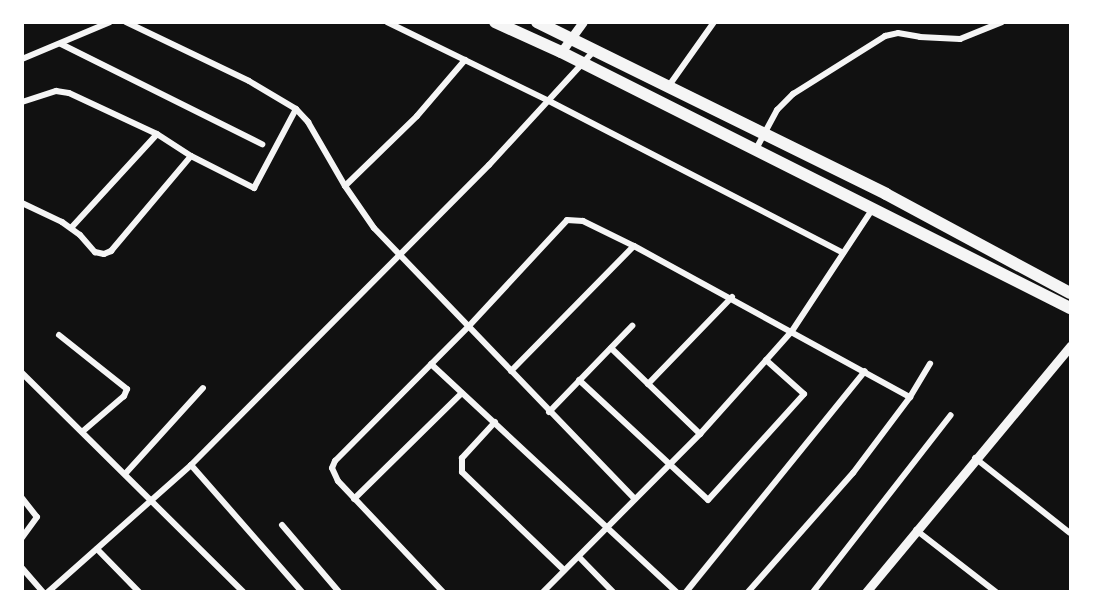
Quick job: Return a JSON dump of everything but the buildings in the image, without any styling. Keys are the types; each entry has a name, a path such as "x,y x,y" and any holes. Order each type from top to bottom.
{"highway":[{"path":"495,22 561,52 1071,308"},
{"path":"537,22 886,194 1071,293"}],"street":[{"path":"22,58 61,44 110,22"},
{"path":"126,22 249,81 296,109 308,122 363,215 399,257 469,326 549,412 635,499"},
{"path":"387,22 549,101 843,253"},
{"path":"561,52 584,22"},
{"path":"668,88 714,22"},
{"path":"755,151 762,134 777,110 793,94 885,36 898,33 920,37 960,39 1002,22"},
{"path":"61,44 262,144"},
{"path":"48,591 191,465 399,257 594,51"},
{"path":"345,186 417,116 465,60"},
{"path":"22,102 48,92 62,91 157,134 191,156 254,188 296,109"},
{"path":"71,228 157,134"},
{"path":"22,203 71,228 95,252 108,253 191,156"},
{"path":"543,591 700,434 792,331 873,208"},
{"path":"443,591 354,499 334,475 332,468 335,461 469,326 567,220 583,221 634,246 732,297 910,397"},
{"path":"512,371 634,246"},
{"path":"648,384 732,297"},
{"path":"549,412 632,326"},
{"path":"59,335 127,389 124,396 82,432"},
{"path":"866,591 1071,346"},
{"path":"611,348 700,434"},
{"path":"579,380 708,500 804,394 766,360"},
{"path":"431,364 676,591"},
{"path":"748,591 853,473 910,397 930,364"},
{"path":"686,591 865,370"},
{"path":"22,373 243,591"},
{"path":"125,474 203,388"},
{"path":"354,499 462,393"},
{"path":"813,591 951,416"},
{"path":"495,422 462,458 462,472 564,570"},
{"path":"975,458 1071,533"},
{"path":"191,465 302,591"},
{"path":"22,498 36,512 37,517 22,538"},
{"path":"282,525 339,591"},
{"path":"916,530 991,590"},
{"path":"97,549 139,591"},
{"path":"579,557 613,591"},
{"path":"22,568 43,591"}]}
